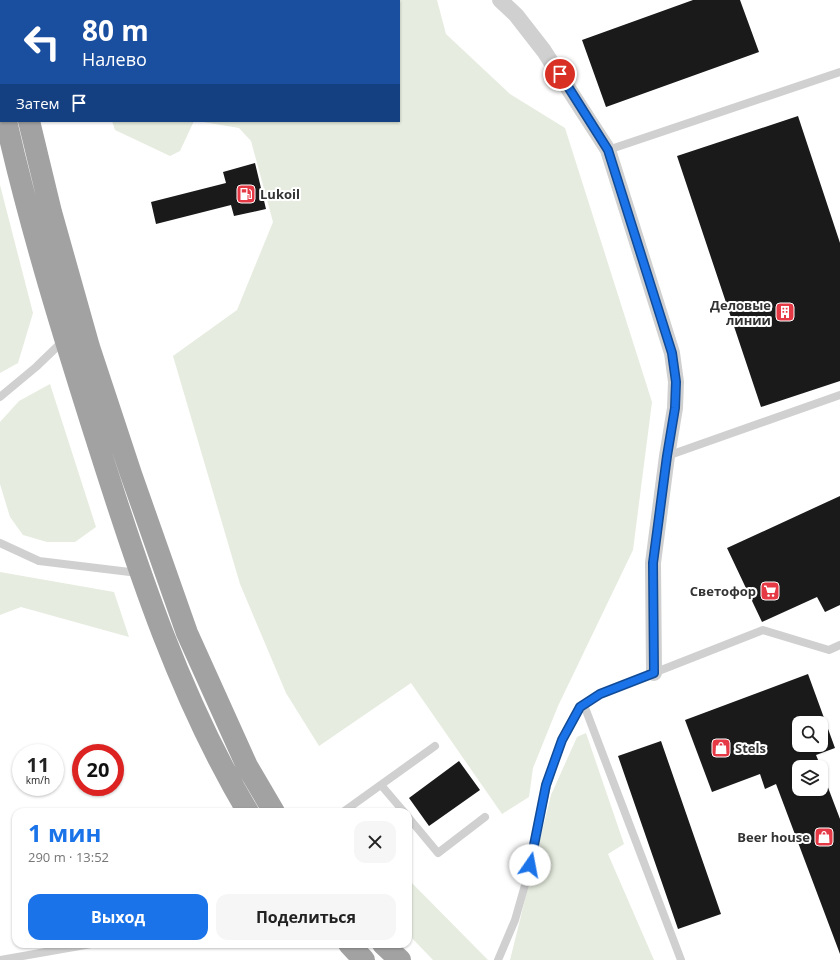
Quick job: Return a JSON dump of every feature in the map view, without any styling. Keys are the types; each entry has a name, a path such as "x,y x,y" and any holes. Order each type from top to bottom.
{"highway":[{"path":"29,122 51,212 89,347 131,474 190,640 247,766 272,808"},
{"path":"4,128 65,339 139,573 168,650 200,722 246,808"},
{"path":"353,948 364,960"},
{"path":"387,948 400,960"}],"street":[{"path":"500,0 516,15 544,50 608,150 672,353 676,382 676,402 667,456 653,563 654,673"}],"lane":[{"path":"608,150 840,72"},
{"path":"0,397 36,367 65,339"},
{"path":"667,456 840,395"},
{"path":"0,543 39,562 139,573"},
{"path":"498,960 515,920 527,878 546,785 562,740 580,707 600,694 763,630 829,650 840,645"},
{"path":"584,705 681,960"},
{"path":"349,808 435,746"},
{"path":"381,785 401,808"},
{"path":"412,822 438,853 485,817"},
{"path":"0,960 68,948"}],"shaded area":[{"path":"400,0 437,0 446,34 510,94 565,128 652,402 633,550 558,706 533,768 529,797 502,814 411,683 319,746 286,693 240,584 173,356 237,310 273,222 251,141 239,128 203,122 400,122"},
{"path":"112,122 194,122 180,151 170,156 115,130"},
{"path":"0,185 33,313 18,363 0,373"},
{"path":"50,384 96,527 75,542 47,542 23,535 10,517 0,484 0,422 19,401"},
{"path":"0,572 114,592 129,637 21,607 0,615"},
{"path":"586,733 624,844 608,854 654,960 510,960 551,795 577,737"},
{"path":"412,883 488,960 433,960 412,938"}],"building":[{"path":"693,0 740,0 759,52 606,107 582,40"},
{"name":"Деловые линии","path":"798,116 840,243 840,381 761,407 677,156"},
{"path":"255,163 266,209 234,216 231,205 156,224 151,202 226,183 223,172"},
{"path":"840,496 840,605 825,612 817,597 762,622 727,548"},
{"path":"808,674 823,716 792,716 792,752 824,752 816,755 818,760 792,760 792,796 828,796 828,787 840,819 840,954 776,784 765,789 760,774 712,792 685,720"},
{"path":"828,729 835,748 828,751"},
{"path":"661,741 721,914 678,929 618,756"},
{"path":"459,761 480,790 429,826 409,798"}],"place":[{"name":"Lukoil","path":"246,194"},
{"name":"Деловые линии","path":"785,312"},
{"name":"Светофор","path":"770,591"},
{"name":"Stels","path":"721,748"},
{"name":"Beer house","path":"824,837"}],"route":[{"path":"530,865 546,785 562,740 580,707 600,694 654,673 653,563 675,408 676,382 672,353 608,150 560,74"}]}
